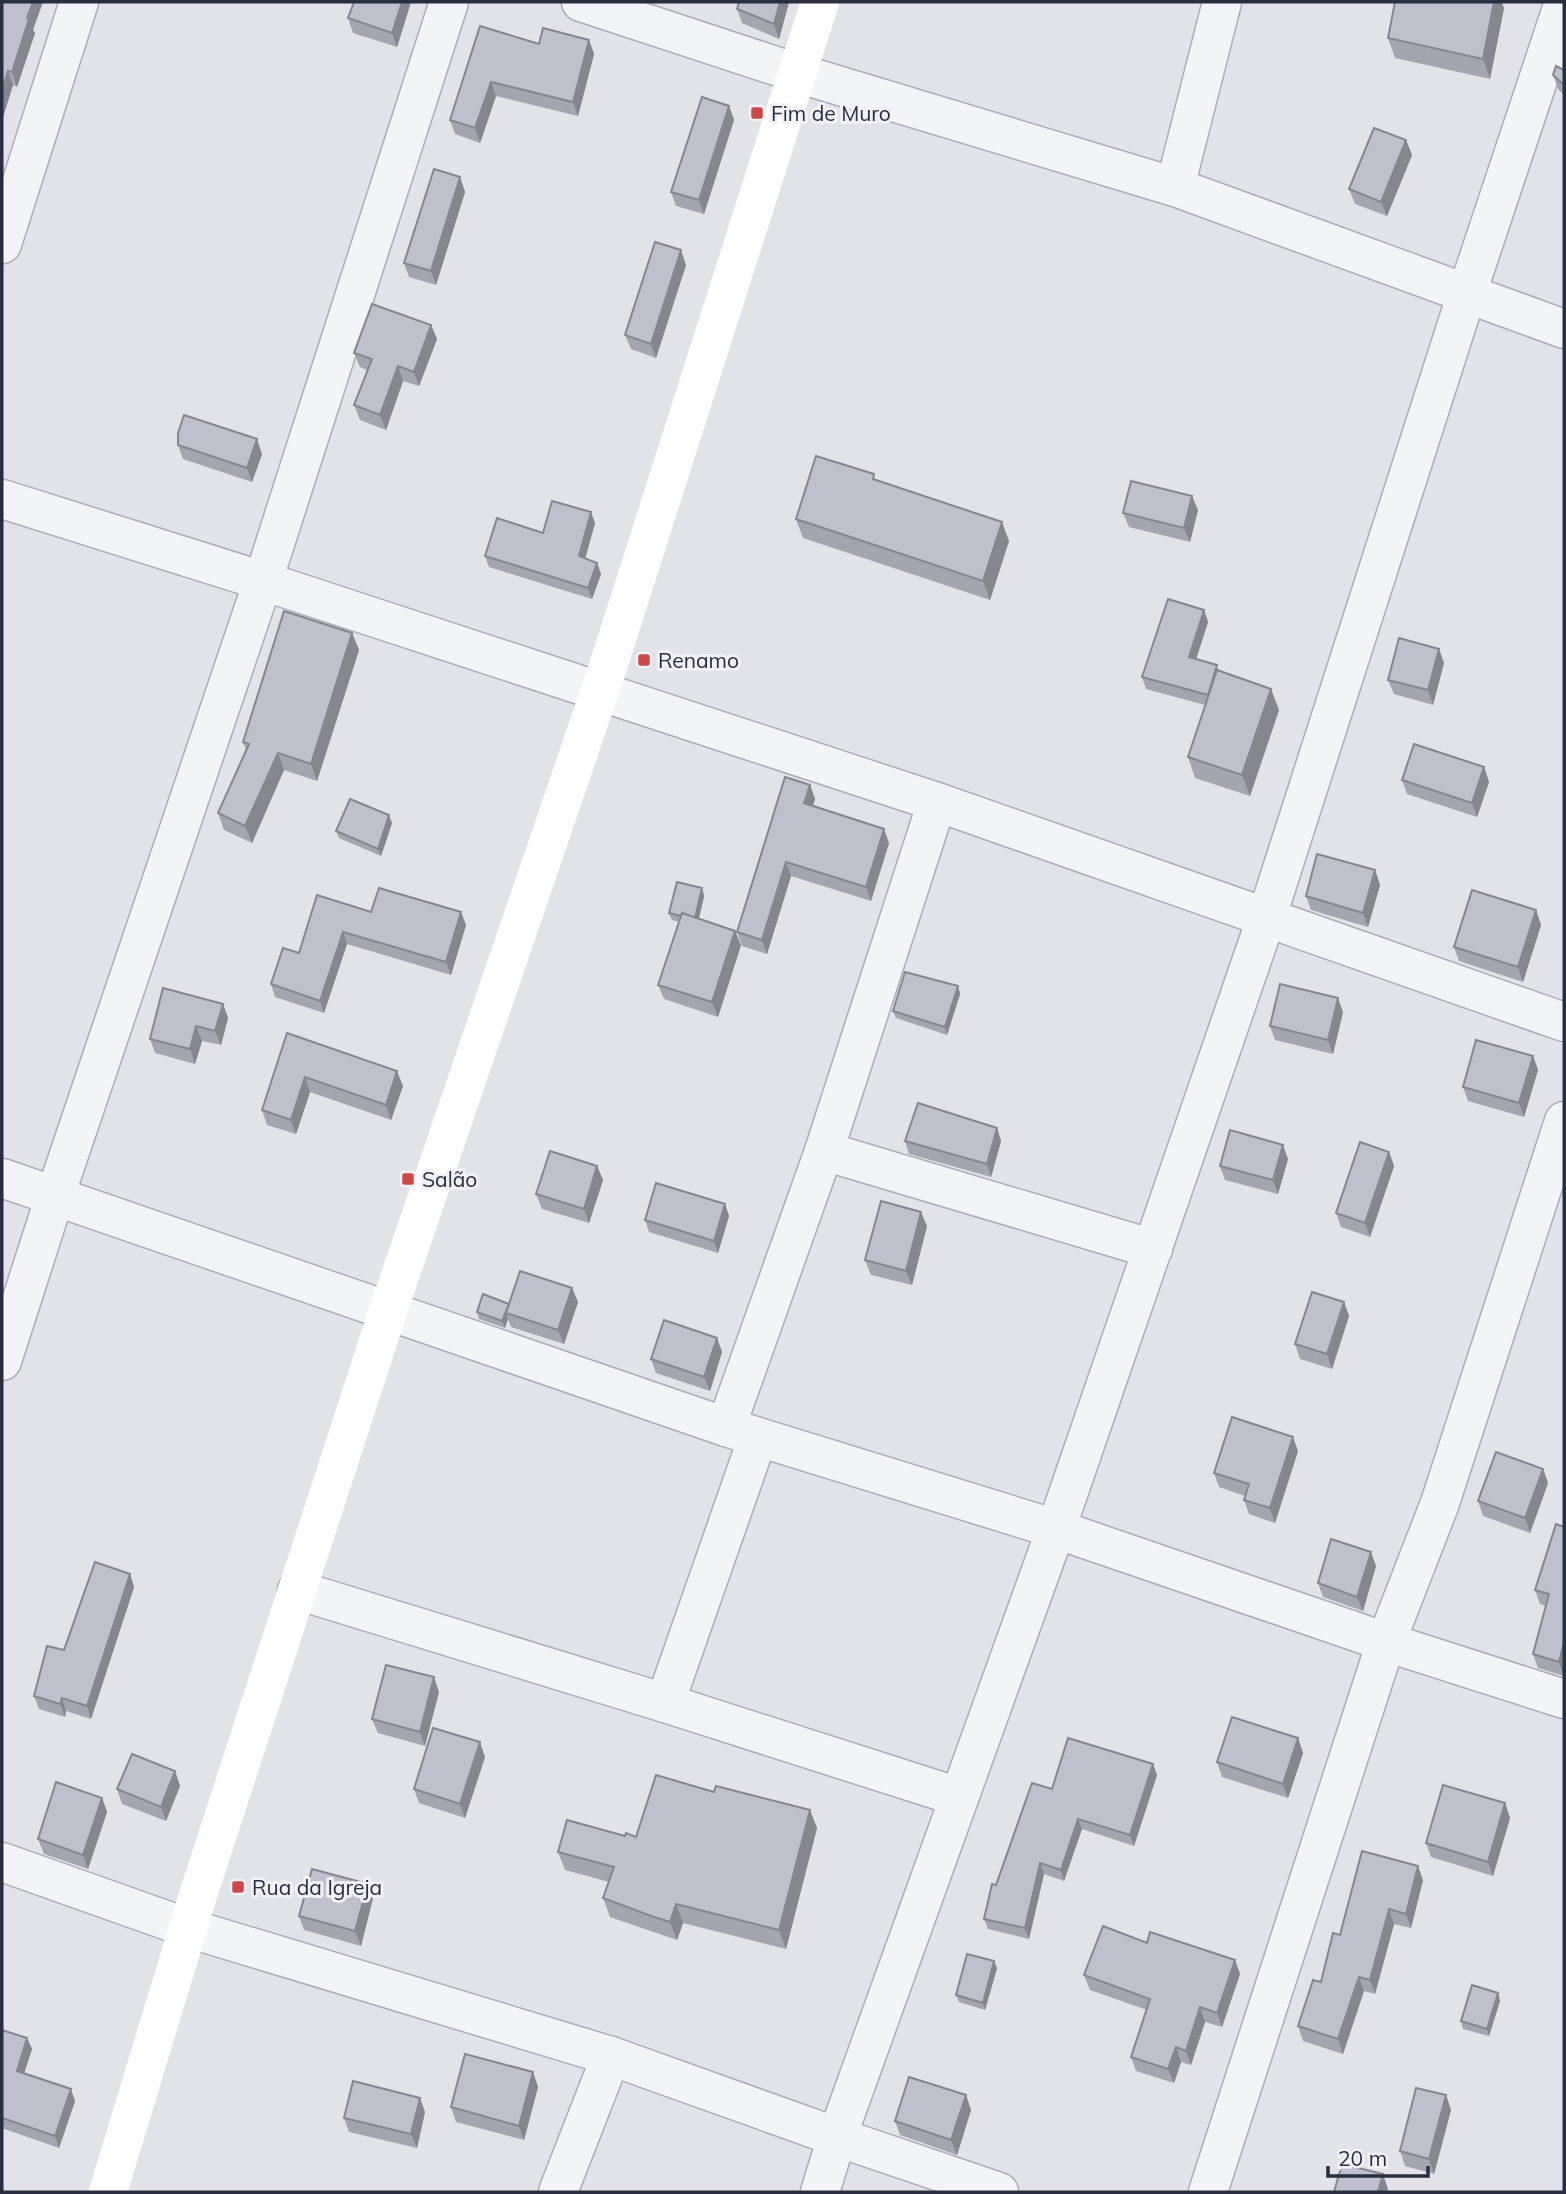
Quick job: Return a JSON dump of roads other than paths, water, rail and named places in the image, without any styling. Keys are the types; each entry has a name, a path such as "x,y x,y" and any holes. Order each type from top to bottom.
{"street":[{"path":"2,244 79,2"},
{"path":"2,1361 263,581 449,2"},
{"path":"581,2 797,73 1175,187 1564,329"},
{"path":"108,2192 188,1928 297,1590 388,1311 599,691 820,2"},
{"path":"1175,187 1222,2"},
{"path":"820,2192 837,2137 1056,1529 1267,916 1467,293 1564,2"},
{"path":"2,499 263,581 937,802 1564,1022"},
{"path":"665,1703 824,1151 937,802"},
{"path":"1208,2192 1386,1642 1440,1503 1564,1121"},
{"path":"824,1151 1153,1249"},
{"path":"2,1178 742,1432 1056,1529 1386,1642 1564,1699"},
{"path":"297,1590 959,1797"},
{"path":"2,1862 188,1928 611,2056 999,2192"},
{"path":"558,2192 611,2056"}],"place":[{"name":"Fim de Muro","path":"757,113"},
{"name":"Renamo","path":"644,660"},
{"name":"Salão","path":"408,1179"},
{"name":"Rua da Igreja","path":"238,1887"}]}
